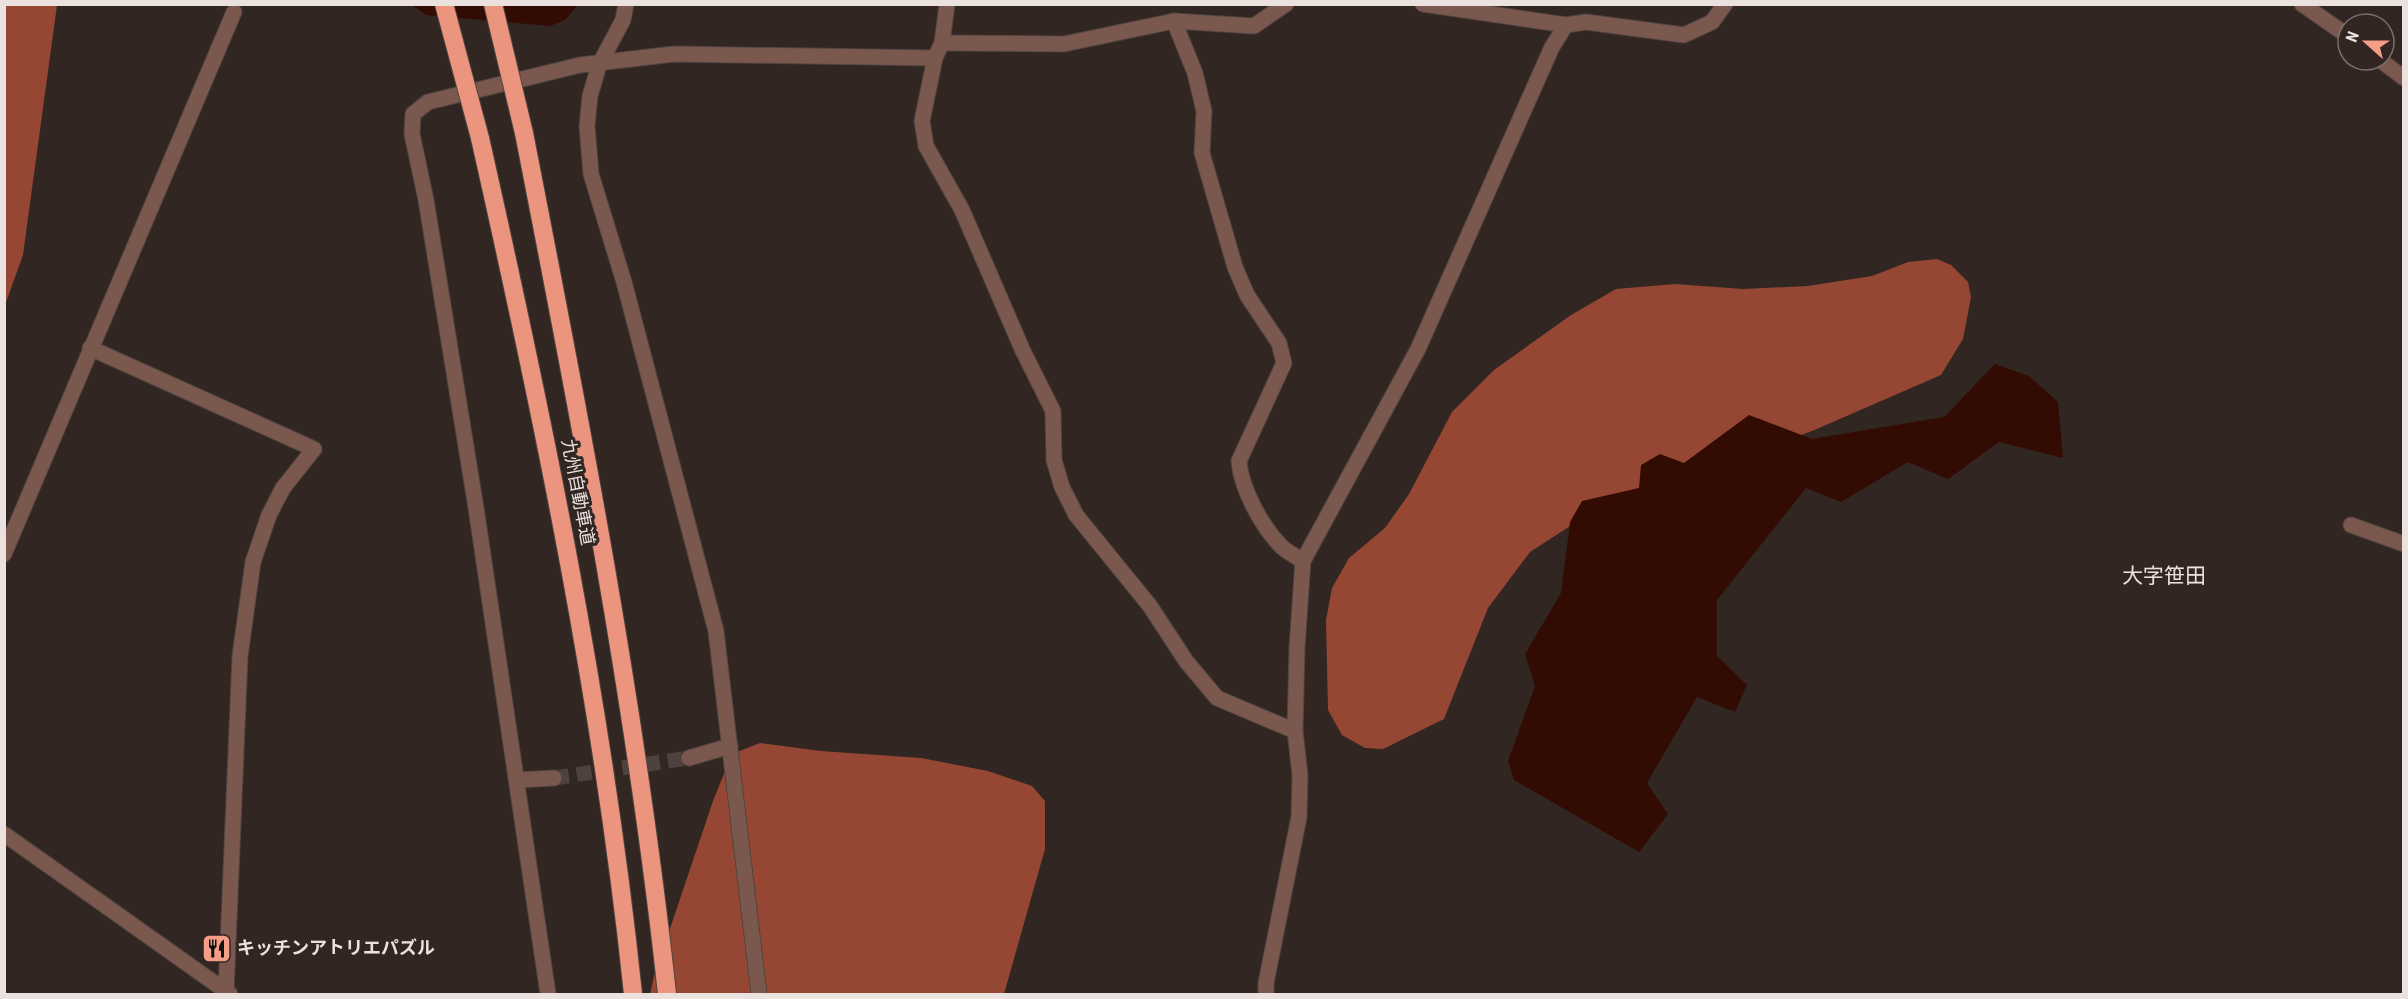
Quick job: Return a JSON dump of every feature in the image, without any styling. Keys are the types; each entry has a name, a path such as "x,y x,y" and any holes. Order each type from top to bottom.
{"highway":[{"name":"九州自動車道","path":"444,4 480,138 536,383 589,664 625,917 633,994"},
{"name":"九州自動車道","path":"493,4 524,133 571,374 622,658 667,994"}],"street":[{"path":"626,4 623,20 599,65 590,96 587,126 591,174 624,282 716,631 759,994"},
{"path":"946,4 942,43 935,58 922,121 926,146 962,210 1023,351 1053,411 1054,460 1062,487 1076,515 1150,606 1186,662 1217,698 1295,731"},
{"path":"942,43 1064,44 1174,21 1254,26 1286,4"},
{"path":"1424,4 1566,25 1586,22 1684,35 1712,22 1725,4"},
{"path":"2301,4 2336,28"},
{"path":"4,555 234,12"},
{"path":"1174,21 1195,73 1204,111 1202,153 1235,267 1247,295 1279,343 1284,363 1239,461 1240,477 1251,502 1280,546 1304,561"},
{"path":"1266,994 1266,983 1299,817 1300,775 1295,731 1297,647 1304,561 1418,349 1512,141 1542,66 1566,25"},
{"path":"548,994 518,780 430,222 412,134 413,114 428,102 580,65 599,65 674,54 935,58"},
{"path":"90,348 314,449 283,488 269,515 253,562 240,656 228,993"},
{"path":"2351,525 2403,544"},
{"path":"689,758 730,746"},
{"path":"518,780 554,778"},
{"path":"4,834 228,993"}],"shaded area":[{"path":"5,4 57,5 23,255 5,305"},
{"path":"412,5 578,5 565,20 550,26 426,15"},
{"path":"1937,259 1951,265 1968,282 1971,297 1963,339 1941,375 1812,431 1595,510 1530,552 1488,608 1444,719 1383,749 1365,748 1342,735 1328,710 1326,620 1332,588 1349,558 1385,528 1409,494 1452,412 1494,370 1571,315 1616,289 1675,284 1743,289 1808,286 1872,276 1908,262"},
{"path":"1995,364 2029,376 2058,402 2063,458 1999,442 1948,479 1908,462 1841,502 1806,488 1717,600 1717,656 1747,685 1735,712 1697,697 1647,783 1668,814 1639,852 1514,780 1508,761 1535,686 1525,654 1561,593 1570,522 1582,501 1639,488 1641,465 1660,454 1684,463 1749,415 1812,439 1944,417"},
{"path":"760,743 821,751 921,758 988,771 1032,786 1045,801 1045,849 1004,994 650,994 713,801 732,754"}],"tunnel":[{"path":"554,778 689,758"}],"place":[{"name":"キッチンアトリエパズル","path":"216,948"}],"district":[{"name":"大字笹田","path":"2164,576"}]}
